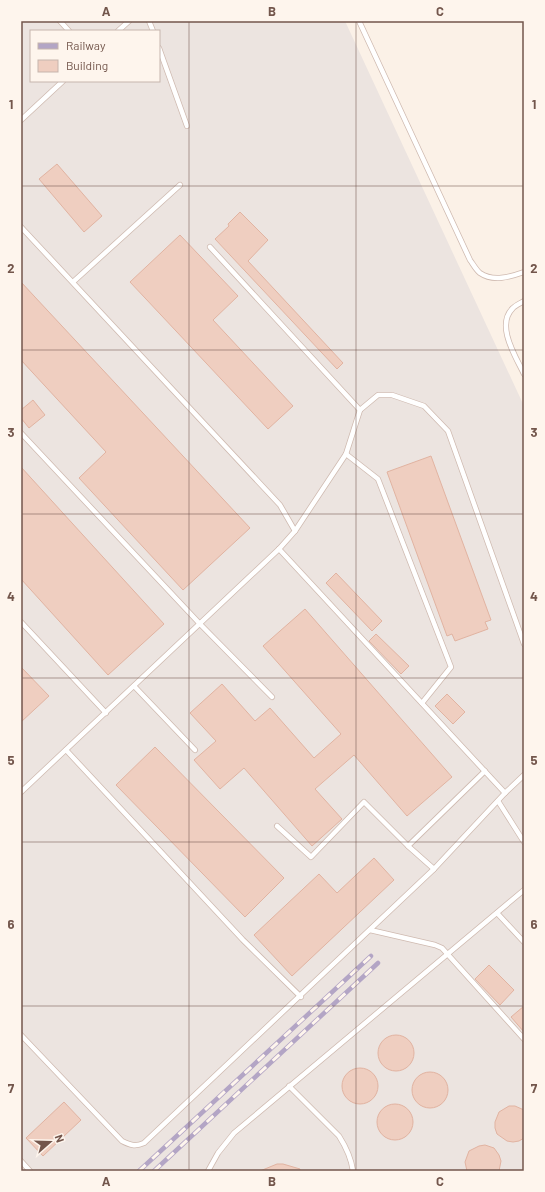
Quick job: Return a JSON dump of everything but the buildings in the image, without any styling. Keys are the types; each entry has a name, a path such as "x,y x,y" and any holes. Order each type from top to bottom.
{"lane":[{"path":"60,21 68,30"},
{"path":"119,30 129,21"},
{"path":"359,21 470,260 479,272 492,278 502,278 524,272"},
{"path":"160,51 187,126"},
{"path":"21,120 62,82"},
{"path":"73,282 180,185"},
{"path":"21,227 280,505 295,531"},
{"path":"210,247 360,410"},
{"path":"524,301 513,308 508,315 506,322 506,335 524,374"},
{"path":"21,792 279,549 295,531 346,454 360,410 378,395 392,395 424,406 448,431 524,644"},
{"path":"21,433 200,624 272,697"},
{"path":"346,454 378,479 451,667 422,703"},
{"path":"279,549 505,793"},
{"path":"21,622 106,712"},
{"path":"134,686 195,750"},
{"path":"66,750 243,940 301,997"},
{"path":"408,846 485,771"},
{"path":"21,1035 122,1141 130,1145 137,1146 144,1143 301,997 434,869 505,793 524,775"},
{"path":"498,801 524,842"},
{"path":"277,826 311,857 364,802 408,846 434,869"},
{"path":"208,1171 218,1153 234,1133 524,890"},
{"path":"497,913 524,942"},
{"path":"370,930 435,945 442,948 524,1039"},
{"path":"289,1086 345,1145 353,1171"},
{"path":"21,1161 30,1171"}],"shaded area":[{"path":"21,21 345,21 524,406 524,1171 21,1171"}],"railway":[{"path":"139,1171 371,956"},
{"path":"154,1171 378,963"}]}
